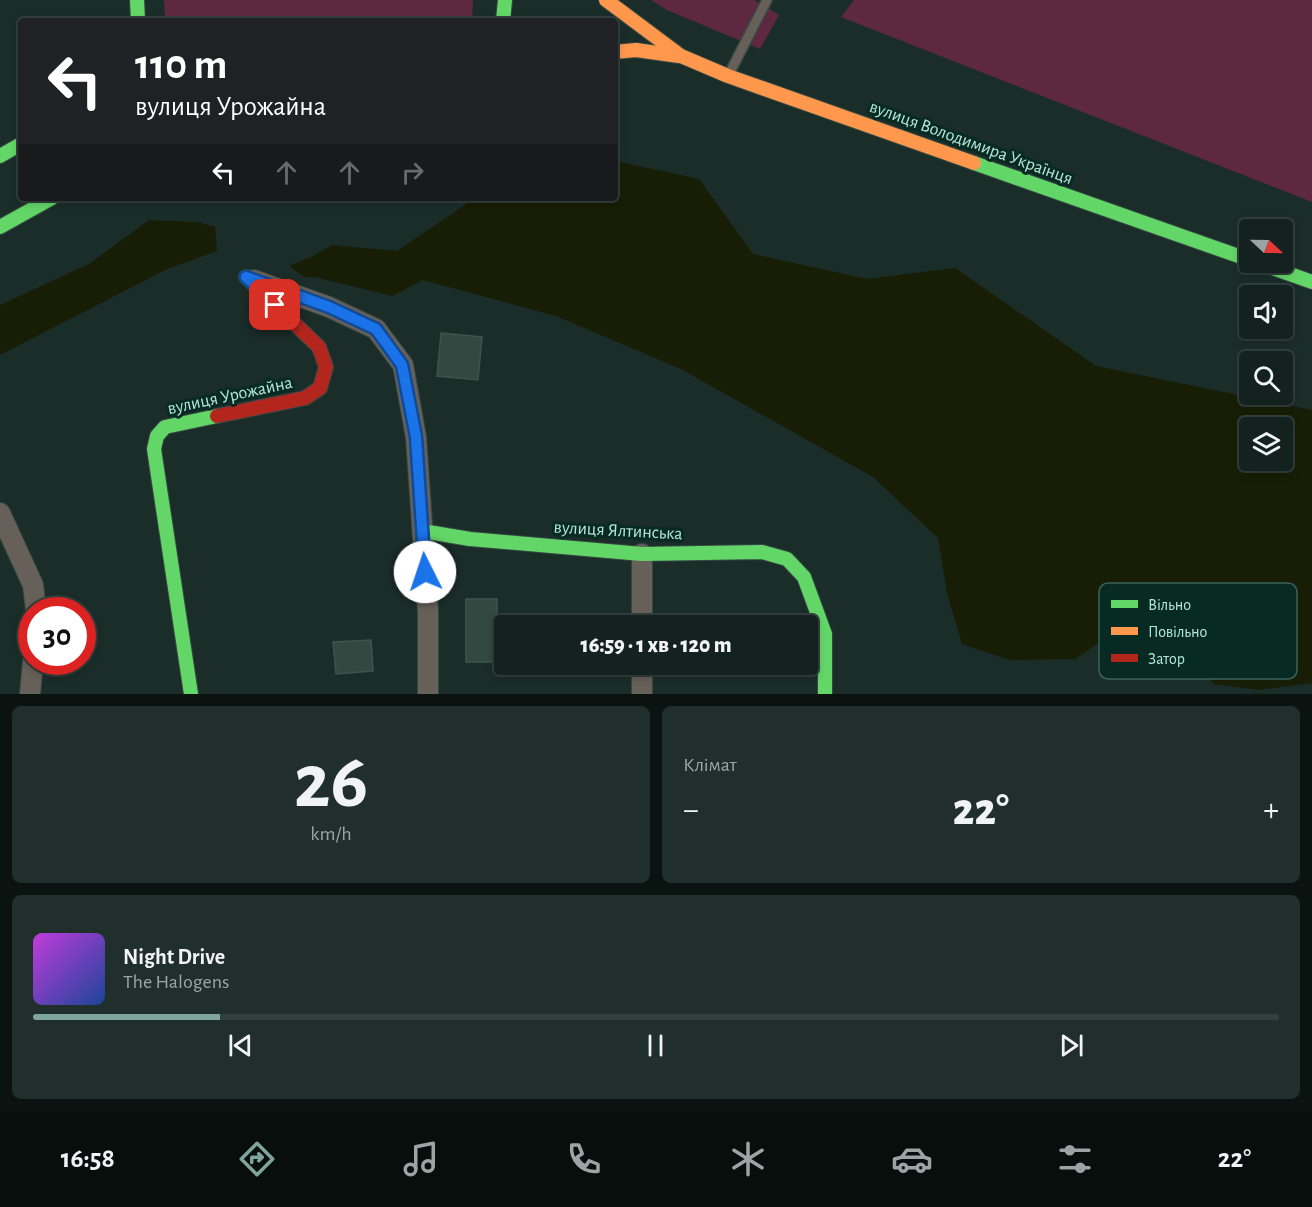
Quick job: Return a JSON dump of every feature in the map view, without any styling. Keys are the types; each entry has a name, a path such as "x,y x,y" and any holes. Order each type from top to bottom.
{"street":[{"path":"130,0 138,12"},
{"path":"503,18 505,0"},
{"name":"вулиця Володимира Українця","path":"606,0 681,56 728,76 1239,256"},
{"name":"вулиця Володимира Українця","path":"618,52 636,50 681,56"},
{"path":"0,156 18,146"},
{"path":"0,227 47,201"},
{"path":"1287,273 1312,282"},
{"path":"246,277 329,307 376,329 402,365 416,437 428,612 428,694"},
{"name":"вулиця Урожайна","path":"191,694 154,449 157,436 165,427 305,398 320,388 326,367 319,347 246,277"},
{"path":"0,513 33,585 34,597"},
{"name":"вулиця Ялтинська","path":"422,531 470,539 642,554 762,552 787,559 804,577 825,634 825,694"},
{"path":"642,554 642,615"},
{"path":"30,694 32,675"},
{"path":"642,675 642,694"}],"lane":[{"path":"728,76 767,0"}],"shaded area":[{"path":"164,0 473,0 472,18 165,18"},
{"path":"651,0 754,0 779,15 760,49 667,10"},
{"path":"854,0 1312,0 1312,202 841,17"},
{"path":"618,162 699,179 753,254 867,279 955,268 1096,366 1239,395 1239,405 1287,405 1312,410 1312,683 1258,690 1214,684 1210,679 1297,679 1297,583 1099,583 1099,643 1075,659 1010,660 962,644 947,593 938,538 873,477 681,369 556,316 423,280 392,296 315,277 304,277 289,266 332,245 397,251 471,201 618,201"},
{"path":"149,220 198,222 215,227 217,251 167,269 0,355 0,305 89,264"}],"building":[{"path":"441,333 482,337 478,380 437,376"},
{"path":"466,599 497,599 497,615 494,615 494,662 466,662"},
{"path":"371,640 373,671 336,674 333,642"}],"traffic: fast":[{"path":"137,0 138,18"},
{"path":"503,18 505,0"},
{"path":"0,156 18,146"},
{"path":"974,163 1239,256"},
{"path":"0,227 47,201"},
{"path":"1287,273 1312,282"},
{"path":"191,694 154,449 157,436 165,427 217,416"},
{"path":"422,531 470,539 642,554 762,552 787,559 804,577 825,634 825,694"}],"traffic: slow":[{"path":"606,0 681,56 728,76 974,163"},
{"path":"618,52 636,50 679,56"}],"traffic: jam":[{"path":"217,416 305,398 320,388 326,367 319,347 246,277"}],"route":[{"path":"275,305 246,277 329,307 376,329 402,365 416,437 425,572"}]}
